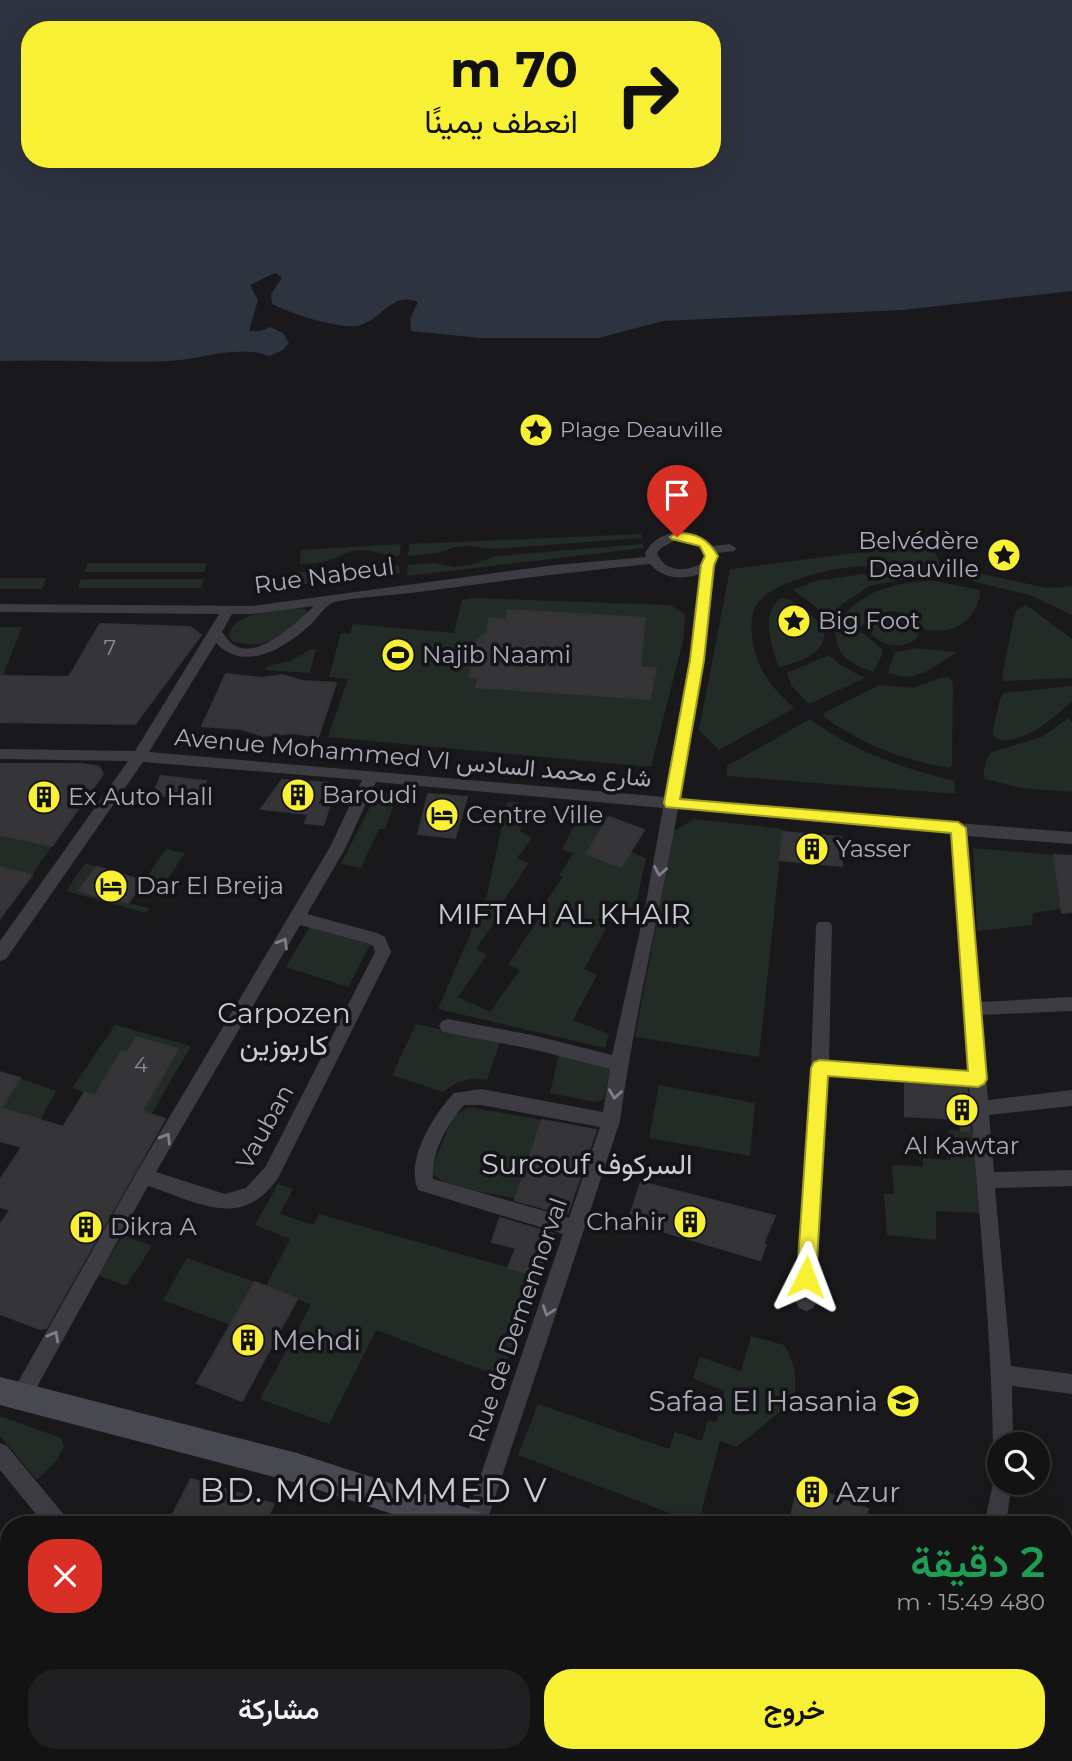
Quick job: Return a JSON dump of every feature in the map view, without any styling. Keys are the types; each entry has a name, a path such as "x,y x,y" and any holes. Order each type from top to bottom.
{"street":[{"path":"708,565 688,574 669,572 653,560 654,547 667,538 687,537 705,544 710,550 730,548"},
{"name":"Rue de Demennorval","path":"475,1516 576,1229 611,1121 619,1064 653,908 697,660 708,565 712,556 710,550"},
{"name":"Rue Nabeul","path":"0,608 252,610 328,598 653,560"},
{"path":"688,574 704,593"},
{"path":"217,635 228,648 238,651 270,648 308,622 328,598"},
{"path":"0,954 139,757 217,635 228,610"},
{"name":"Avenue Mohammed VI شارع محمد السادس","path":"0,754 139,757 1072,838"},
{"path":"371,777 349,825 298,918 10,1393 296,1468 447,1516"},
{"path":"958,828 985,1181 995,1272 1003,1432"},
{"name":"Vauban","path":"144,1176 225,1202 247,1199 262,1187 272,1172 383,952 379,942 371,938 298,918"},
{"path":"806,1303 820,1068 824,926"},
{"path":"972,1009 1072,1004"},
{"path":"447,1026 619,1064"},
{"path":"820,1068 978,1079"},
{"path":"576,1229 433,1188 425,1184 423,1169 446,1113 460,1098 481,1097 611,1121"},
{"path":"980,1108 1072,1098"},
{"path":"985,1181 1072,1178"},
{"path":"1002,1375 1072,1384"},
{"path":"0,1453 51,1516"},
{"path":"996,1516 1000,1495"}],"shaded area":[{"path":"641,534 642,538 494,549 455,547 438,553 408,556 409,544"},
{"path":"401,544 399,556 355,550 328,561 300,564 301,550"},
{"path":"643,544 643,548 407,576 408,565 434,563 454,567 471,565 496,556"},
{"path":"901,547 903,551 932,547 940,563 936,573 866,566 840,569 791,581 765,595 757,604 753,615 754,647 761,667 772,685 794,708 719,750 699,730 730,569"},
{"path":"88,563 207,563 204,572 84,572"},
{"path":"399,565 400,573 296,585 298,572 325,571 336,576 360,576 384,566"},
{"path":"963,570 1047,588 1072,586 1072,615 1030,595 959,578"},
{"path":"863,574 916,577 870,586 842,604 830,618 793,590 815,581"},
{"path":"0,578 46,578 42,589 0,589"},
{"path":"81,579 204,579 201,588 78,588"},
{"path":"930,580 979,590 979,599 972,613 962,624 948,630 925,630 906,614 892,611 872,617 861,627 839,622 857,603 879,590"},
{"path":"472,598 670,605 685,614 683,641 651,767 328,737 348,679 329,677 341,633 350,634 353,624 454,633 462,600"},
{"path":"781,598 791,600 823,625 824,635 819,649 813,654 781,667 773,648 769,621 771,612"},
{"path":"1026,605 1072,639 1072,678 1004,681 1002,676 1014,617 1017,610"},
{"path":"294,608 305,609 309,614 274,639 265,643 245,644 229,637 237,622 245,618"},
{"path":"887,616 909,622 919,633 918,637 906,644 892,645 873,636 869,630 872,624"},
{"path":"0,627 22,627 3,676 0,676"},
{"path":"835,628 863,633 882,649 882,655 873,672 845,657 838,646"},
{"path":"916,648 957,652 933,668 916,675 897,676 888,672 895,652"},
{"path":"316,649 310,673 265,670 268,666 290,661"},
{"path":"829,655 842,666 865,678 809,704 791,685 787,673"},
{"path":"943,677 949,678 953,683 950,768 884,750 823,716 824,713 879,685 913,688"},
{"path":"1072,686 1072,701 1036,730 1025,736 1004,740 992,734 1000,699 1004,693"},
{"path":"1069,718 1072,722 1072,792 1021,788 985,779 985,765 992,752 1042,737"},
{"path":"810,719 843,740 879,757 954,781 956,794 727,776 727,766"},
{"path":"391,791 387,804 394,805 385,829 379,829 361,868 341,864 375,797 382,792"},
{"path":"507,802 519,802 517,817 525,820 520,831 532,838 517,858 529,863 502,903 506,905 476,949 487,955 458,997 490,1012 520,970 508,964 539,918 536,916 563,877 559,875 573,854 562,849 575,824 565,820 577,806 604,808 602,814 609,817 586,854 621,867 630,852 646,858 635,909 608,901 597,921 608,925 584,969 597,975 573,1020 609,1034 605,1048 438,1009 487,895"},
{"path":"694,819 783,829 759,1057 635,1037 674,831"},
{"path":"0,835 52,846 32,875 0,867"},
{"path":"973,848 1054,855 1062,909 1033,913 1032,925 977,931"},
{"path":"166,849 185,853 165,883 147,877"},
{"path":"85,863 97,867 79,891 149,908 146,913 66,891"},
{"path":"311,924 369,942 370,945 348,987 286,967"},
{"path":"416,1024 500,1042 487,1080 464,1080 443,1092 392,1075"},
{"path":"115,1025 191,1046 151,1115 72,1088"},
{"path":"559,1053 611,1066 604,1099 595,1102 550,1093"},
{"path":"20,1078 56,1091 40,1120 1,1108"},
{"path":"659,1085 755,1103 750,1156 649,1138"},
{"path":"469,1107 542,1120 515,1198 455,1186 436,1176 431,1170 453,1116"},
{"path":"949,1130 976,1131 981,1213 936,1211 936,1240 887,1235 884,1194 894,1194 892,1165 923,1166 923,1158 950,1160"},
{"path":"278,1184 293,1189 280,1214 313,1225 319,1214 538,1276 501,1377 376,1330 329,1424 260,1399 311,1305 266,1286 290,1239 255,1225"},
{"path":"123,1235 152,1246 126,1286 98,1275"},
{"path":"187,1258 255,1282 230,1325 163,1300"},
{"path":"751,1336 784,1345 795,1372 794,1400 737,1447 720,1441 700,1516 677,1516 518,1455 538,1404 669,1449 675,1432 702,1441 708,1420 717,1422 724,1391 693,1378 700,1357 741,1371"},
{"path":"0,1416 61,1438 64,1446 57,1460 37,1480 0,1436"}],"water":[{"path":"0,0 1072,0 1072,291 902,310 663,321 599,338 481,338 411,331 410,319 418,302 409,300 395,303 361,325 342,326 303,316 272,304 271,294 282,278 275,273 250,285 258,300 249,331 261,331 270,327 283,333 289,343 283,350 269,356 232,352 168,361 0,361"}],"building":[{"path":"508,610 645,618 640,668 656,668 650,699 476,687 478,678 469,677 476,651 473,644 487,632 489,618 506,620"},
{"path":"100,624 190,627 201,635 135,724 0,722 0,676 69,677"},
{"path":"226,674 262,678 282,675 302,681 336,683 318,737 294,733 263,736 242,729 202,726"},
{"name":"Ex Auto Hall","path":"0,764 82,764 99,767 103,774 52,846 0,835"},
{"path":"161,776 206,781 198,800 153,795"},
{"name":"Baroudi","path":"282,780 329,783 317,804 330,805 323,825 305,823 308,814 261,809"},
{"name":"Centre Ville","path":"428,794 467,797 455,838 418,834"},
{"path":"609,817 644,830 621,867 586,854"},
{"name":"Yasser","path":"783,832 841,837 842,866 780,860"},
{"path":"1054,855 1072,856 1072,912 1062,913"},
{"path":"0,867 32,875 0,918"},
{"name":"Dar El Breija","path":"97,867 144,881 128,903 117,899 114,902 79,890"},
{"path":"136,1037 178,1049 142,1111 165,1119 46,1328 40,1329 0,1314 0,1225 10,1210 0,1207 0,1180 22,1147 0,1141 0,1072 20,1078 1,1108 63,1127 85,1092 95,1096 121,1051 127,1053"},
{"name":"Al Kawtar","path":"905,1084 967,1088 970,1131 961,1130 958,1119 905,1116"},
{"path":"542,1120 596,1130 568,1212 560,1210 560,1213 515,1200"},
{"name":"Chahir","path":"641,1182 775,1216 763,1244 766,1245 760,1260 628,1221"},
{"path":"500,1218 553,1234 538,1276 508,1268 516,1248 492,1242"},
{"name":"Mehdi","path":"255,1282 297,1299 242,1401 197,1383"},
{"path":"191,1479 274,1504 268,1516 172,1516"},
{"name":"Azur","path":"799,1482 868,1509 866,1516 791,1516"}],"place":[{"name":"Plage Deauville","path":"536,430"},
{"name":"Belvédère Deauville","path":"1004,555"},
{"name":"Big Foot","path":"794,621"},
{"name":"Najib Naami","path":"398,655"},
{"name":"Baroudi","path":"298,795"},
{"name":"Ex Auto Hall","path":"44,797"},
{"name":"Centre Ville","path":"442,815"},
{"name":"Yasser","path":"812,849"},
{"name":"Dar El Breija","path":"111,886"},
{"name":"Al Kawtar","path":"962,1110"},
{"name":"Chahir","path":"690,1222"},
{"name":"Dikra A","path":"86,1227"},
{"name":"Mehdi","path":"248,1340"},
{"name":"Safaa El Hasania","path":"903,1401"},
{"name":"Azur","path":"812,1492"}],"district":[{"name":"MIFTAH AL KHAIR","path":"564,914"},
{"name":"Carpozen كاربوزين","path":"284,1029"},
{"name":"Surcouf السركوف","path":"587,1164"},
{"name":"BD. MOHAMMED V","path":"374,1490"}],"route":[{"path":"677,537 687,537 705,544 712,556 708,565 697,660 671,803 814,818 958,828 978,1079 820,1068 806,1277"}]}
